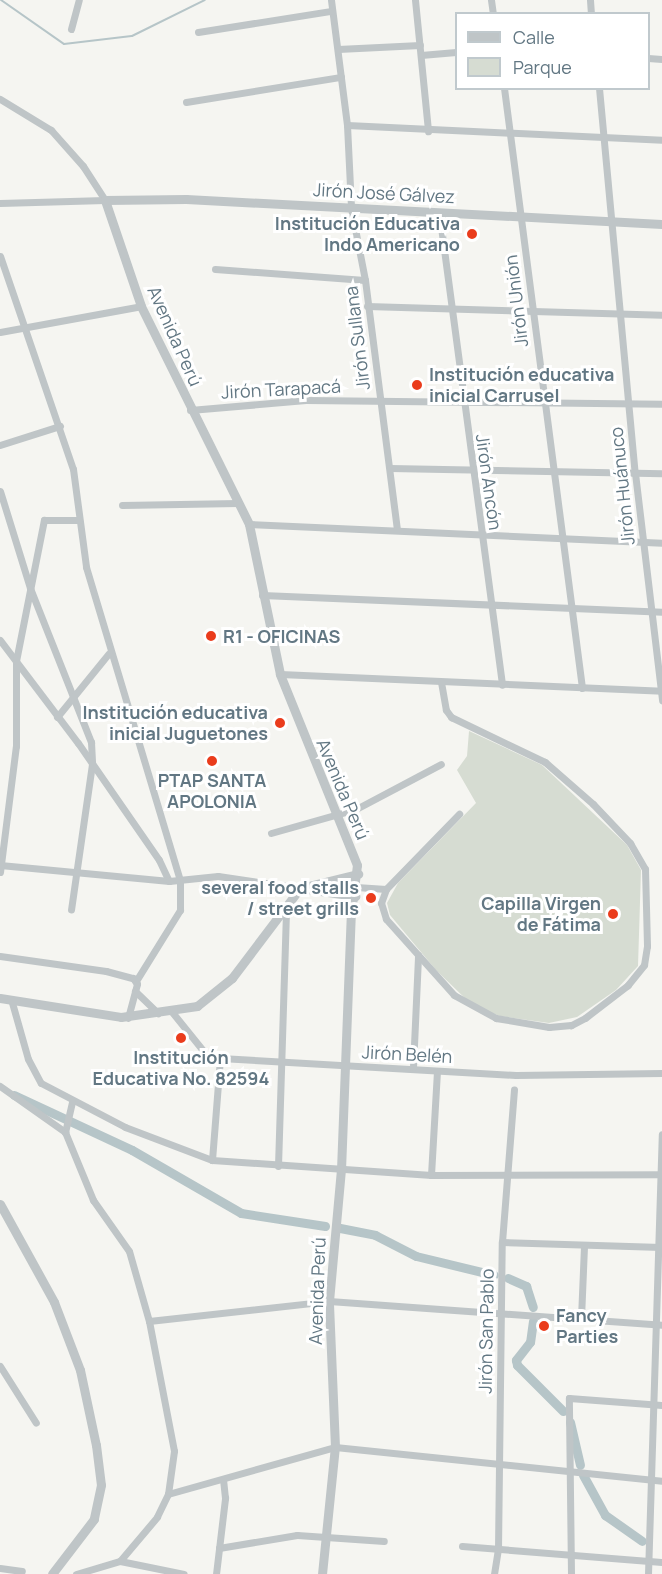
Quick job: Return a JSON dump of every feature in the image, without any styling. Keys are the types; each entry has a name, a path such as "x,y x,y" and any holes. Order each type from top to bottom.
{"street":[{"path":"71,28 79,0"},
{"name":"Jirón Sullana","path":"331,0 347,125 351,208 365,280 397,529"},
{"path":"415,0 428,130"},
{"path":"198,32 331,10"},
{"path":"338,49 420,45"},
{"path":"421,55 455,52"},
{"path":"186,102 341,77"},
{"name":"Jirón Unión","path":"504,90 582,688"},
{"name":"Jirón Huánuco","path":"599,90 635,472 662,700"},
{"name":"Avenida Perú","path":"0,99 51,130 83,166 105,200 141,306 190,410 249,524 280,674 358,874 344,1066 341,1170 329,1301 335,1447 322,1574"},
{"path":"347,125 662,140"},
{"name":"Jirón José Gálvez","path":"105,200 186,199 662,224"},
{"path":"0,202 105,200"},
{"name":"Jirón Ancón","path":"439,212 502,685"},
{"path":"0,256 73,469 86,567 109,653 180,881 180,910 136,981 128,1018"},
{"path":"215,269 365,280"},
{"path":"0,332 141,306"},
{"path":"367,306 532,309 662,315"},
{"name":"Jirón Tarapacá","path":"190,410 306,400 662,404"},
{"path":"0,445 60,426"},
{"path":"390,468 472,467 662,473"},
{"path":"0,491 30,588 91,742 92,764 71,909"},
{"path":"122,506 237,503"},
{"path":"79,520 44,520 16,661 16,746 0,867 180,881 218,876 300,888 355,892 386,889"},
{"path":"249,524 397,529 662,543"},
{"path":"262,595 662,612"},
{"path":"0,639 92,764 159,860 169,880"},
{"path":"57,717 75,698 109,653"},
{"path":"280,674 661,691"},
{"path":"441,682 446,710 451,717 545,762 593,804 630,843 645,869 647,946 644,965 628,985 585,1018 571,1025 549,1027 496,1018 472,1008 454,994 386,919 381,903 386,889 459,814"},
{"path":"271,833 336,816 374,801 441,764"},
{"path":"0,998 128,1018 171,1012 208,1000 232,978 300,888 358,874"},
{"path":"278,1166 283,1062 286,905"},
{"path":"414,1067 418,955"},
{"path":"0,956 106,970 136,981"},
{"path":"135,991 158,1014"},
{"path":"11,999 33,1072 41,1083 71,1104 212,1160 431,1175 661,1174"},
{"path":"171,1012 206,1053 220,1058 212,1160"},
{"name":"Jirón Belén","path":"220,1058 344,1066 414,1067 437,1071 593,1076 662,1073"},
{"path":"431,1175 437,1071"},
{"path":"0,1086 65,1130 93,1200 129,1251 149,1322 174,1451 168,1494 157,1517 120,1561"},
{"name":"Jirón San Pablo","path":"494,1574 498,1549 502,1242 514,1089"},
{"path":"65,1130 71,1104"},
{"path":"648,1574 658,1481 662,1134"},
{"path":"0,1204 54,1302 80,1370 96,1445 101,1485 94,1520 52,1574"},
{"path":"502,1242 661,1247"},
{"path":"581,1318 584,1245"},
{"path":"149,1322 263,1306 329,1301 660,1324"},
{"path":"0,1366 36,1423"},
{"path":"571,1574 569,1398 659,1405"},
{"path":"168,1494 335,1447 658,1481"},
{"path":"216,1574 223,1480"},
{"path":"219,1548 297,1535 384,1541"},
{"path":"462,1546 662,1562"},
{"path":"76,1574 120,1561 184,1574"},
{"path":"0,1568 22,1571"}],"green space":[{"path":"469,731 542,765 627,845 641,870 638,966 616,990 577,1017 549,1023 500,1016 473,1006 436,970 390,915 387,903 398,883 476,803 457,770 467,756"}],"waterway":[{"path":"1,0 64,44 132,36 205,0"},
{"path":"14,1095 132,1150 241,1213 325,1226"},
{"path":"340,1228 375,1235 416,1256 494,1275"},
{"path":"508,1278 526,1286 533,1307"},
{"path":"533,1321 530,1342 516,1360 517,1365 563,1411"},
{"path":"570,1422 580,1465"},
{"path":"583,1475 605,1515 642,1541"}],"place":[{"name":"Institución Educativa Indo Americano","path":"472,234"},
{"name":"Institución educativa inicial Carrusel","path":"417,385"},
{"name":"R1 - OFICINAS","path":"211,636"},
{"name":"Institución educativa inicial Juguetones","path":"280,723"},
{"name":"PTAP SANTA APOLONIA","path":"212,761"},
{"name":"several food stalls / street grills","path":"371,898"},
{"name":"Capilla Virgen de Fátima","path":"613,914"},
{"name":"Institución Educativa No. 82594","path":"181,1038"},
{"name":"Fancy Parties","path":"544,1326"}]}
